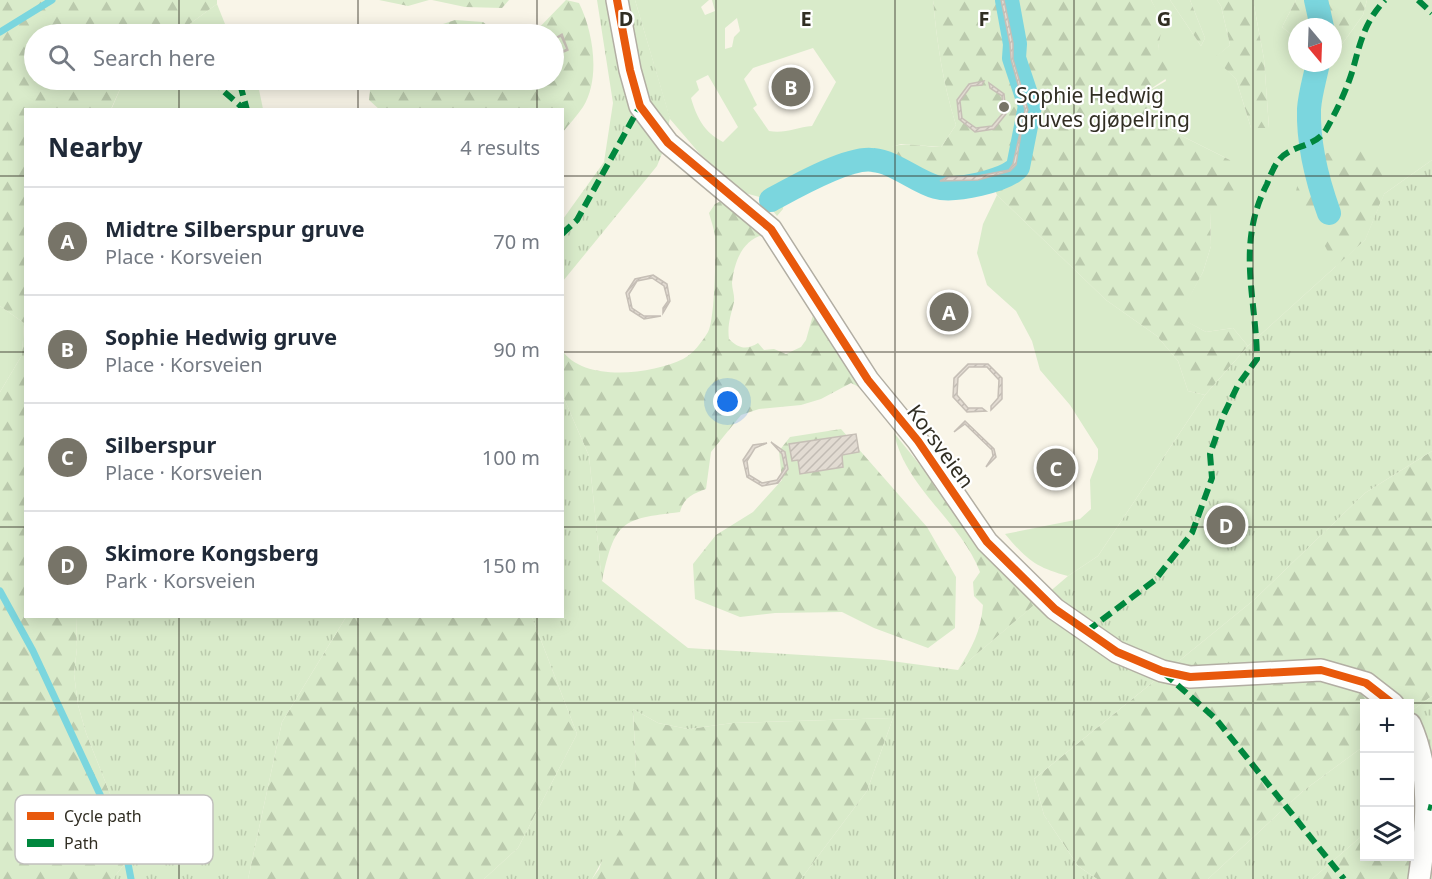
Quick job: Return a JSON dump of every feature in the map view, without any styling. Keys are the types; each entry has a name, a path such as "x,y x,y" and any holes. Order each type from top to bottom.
{"street":[{"name":"Korsveien","path":"616,0 630,70 640,106 668,142 771,229 868,380 918,441 987,542 1055,609 1117,652 1162,671 1190,677 1321,670 1366,683 1387,699"},
{"path":"1414,733 1424,756 1430,794 1419,879"}],"green space":[{"path":"0,0 217,0 217,4 190,24 24,24 24,90 120,90 111,108 24,108 24,323 0,306"},
{"path":"379,0 429,0 408,6"},
{"path":"432,0 509,0 502,8 465,7"},
{"path":"566,0 579,3 591,41 593,69 589,95 583,107 564,131 564,108 378,108 369,100 370,90 564,90 564,24 543,24"},
{"path":"597,0 635,0 670,118 663,151 657,166 564,280 564,218 604,162 613,103"},
{"path":"635,0 709,0 701,7 705,15 715,11 712,0 933,0 941,63 956,125 941,147 901,144 808,174 763,198 745,193 700,154 670,119","holes":["737,18 740,31 734,37 732,47 725,49 725,28","813,48 836,82 812,126 780,132 769,131 753,108 757,105 744,79 753,68","708,75 738,127 723,142 706,129 696,112 691,98 699,90 696,81"]},
{"path":"933,0 1151,0 1163,21 1158,49 1176,72 1140,96 1162,126 1230,160 1240,200 1210,212 1211,246 1203,272 1179,317 1206,332 1233,328 1248,346 1205,395 1188,391 1178,361 1157,336 1106,300 997,195 994,187 933,192 871,167 840,173 784,199 783,209 777,216 763,198 846,159 863,154 904,145 941,147 956,125 941,63"},
{"path":"1151,0 1170,0 1201,46 1205,38 1190,0 1217,0 1221,6 1230,45 1215,58 1236,79 1251,128 1269,128 1264,59 1253,0 1296,0 1282,27 1288,32 1288,72 1342,72 1342,44 1363,15 1367,0 1432,0 1432,160 1384,194 1365,240 1248,346 1233,328 1206,332 1178,317 1203,272 1211,246 1210,212 1230,160 1162,126 1140,96 1166,81 1158,49 1162,21"},
{"path":"1170,0 1190,0 1205,38 1201,46"},
{"path":"1217,0 1253,0 1264,59 1269,128 1251,128 1236,79 1214,58 1230,45 1221,6"},
{"path":"1296,0 1367,0 1363,15 1342,44 1342,18 1288,18 1288,32 1282,27"},
{"path":"217,4 225,24 190,24"},
{"path":"455,20 486,24 443,24"},
{"path":"120,90 259,90 263,108 112,108"},
{"path":"1379,146 1384,194 1365,240 1336,267 1296,191 1305,156"},
{"path":"1432,160 1432,451 1365,493 1255,599 1034,779 1044,815 1078,866 1097,879 801,879 867,791 893,718 733,723 688,729 658,723 633,709 636,769 629,813 592,879 484,879 518,848 577,734 532,618 564,618 564,398 589,456 602,581 688,648 884,660 958,670 1068,576 1098,556 1205,395 1248,346 1365,240 1384,194"},
{"path":"997,195 1106,300 1157,336 1178,361 1188,391 1205,395 1098,556 1068,576 1048,570 1032,561 1005,534 1080,519 1091,509 1090,480 1098,459 1098,449 1070,405 1040,370 1032,341 1016,311 987,285 977,253 983,224"},
{"path":"725,199 763,235 744,247 737,260 732,283 734,300 729,339 740,347 750,347 758,343 764,350 774,349 786,354 801,347 806,340 813,315 812,305 863,389 851,383 821,399 801,405 759,409 741,415 711,452 706,489 690,497 681,507 680,512 645,517 624,527 611,546 602,581 589,456 564,398 564,352 572,360 586,367 619,372 654,369 683,359 694,351 708,332 712,314 715,233 709,213 715,204"},
{"path":"0,306 24,323 22,355 0,392"},
{"path":"24,323 24,618 76,618 77,648 74,674 78,705 86,733 110,795 15,795 15,864 124,864 113,879 0,879 0,392 22,355"},
{"path":"841,429 927,527 956,577 955,628 928,648 874,628 842,612 775,613 740,617 695,599 693,564 716,535 753,512 782,480 779,451 790,437"},
{"path":"894,433 963,518 1038,602 958,670 972,647 980,623 983,605 974,596 973,582 980,572 960,536 910,471 900,453"},
{"path":"1432,451 1432,696 1414,709 1414,699 1360,699 1360,749 1303,791 1208,879 1097,879 1078,866 1044,815 1034,779 1255,599 1365,493"},
{"path":"76,618 345,618 282,722 248,879 113,879 124,864 213,864 213,795 110,795 86,733 78,705 74,674 77,648"},
{"path":"345,618 532,618 577,734 518,848 484,879 248,879 282,722"},
{"path":"1432,696 1432,776 1414,792 1414,753 1414,709"},
{"path":"633,709 658,723 688,729 733,723 893,718 867,791 801,879 592,879 599,869 636,769"},
{"path":"1360,749 1360,837 1312,879 1208,879 1303,791"},
{"path":"1432,776 1432,879 1312,879 1360,837 1360,861 1414,861 1414,792"}],"building":[{"path":"1001,0 1004,0 1013,43 1013,59 1028,110 1023,121 1016,165 1010,171 978,180 940,181 947,177 978,176 1009,170 1013,164 1025,110 1011,59"},
{"name":"Sophie Hedwig gruves gjøpelring","path":"984,81 982,85 971,86 960,101 962,118 976,128 992,126 1003,113 1002,96 990,88 989,83 1004,94 1006,114 994,129 975,132 959,119 957,100 969,84"},
{"path":"653,275 667,284 670,301 663,313 663,308 668,301 664,286 652,278 637,281 629,294 632,308 644,316 661,316 644,319 630,310 626,293 635,279"},
{"path":"968,364 988,364 1002,378 1002,399 991,410 991,406 998,398 999,380 987,367 969,367 958,378 957,395 968,408 982,408 986,411 967,412 953,397 954,378"},
{"path":"965,421 994,449 996,457 986,467 993,456 992,450 965,424 954,432"},
{"path":"856,434 859,452 842,455 843,467 800,474 798,460 792,461 789,444"},
{"path":"771,442 785,452 788,469 778,483 762,486 747,477 743,460 753,445 767,443 755,448 747,461 749,475 762,483 777,480 785,468 782,454"}],"waterway":[{"path":"0,32 52,0"},
{"path":"771,200 821,174 863,160 881,161 928,184 944,188 967,187 992,181 1018,167 1030,106 1014,58 1015,44 1007,0"},
{"path":"1316,0 1320,18"},
{"path":"1316,72 1311,92 1310,135 1317,175 1329,213"},
{"path":"0,591 33,651 100,795"},
{"path":"128,864 131,879"}],"marked path":[{"path":"1087,631 1155,580 1192,533 1212,478 1210,454 1224,414 1238,385 1257,359 1250,249 1252,228 1258,206 1279,160 1290,151 1311,143 1327,128 1348,84 1368,24 1385,0"},
{"path":"1418,0 1432,13"},
{"path":"222,90 243,108"},
{"path":"242,90 246,108"},
{"path":"564,232 577,220 640,106"},
{"path":"1164,673 1216,719 1344,879"},
{"path":"1428,807 1432,808"}],"cycle path":[{"path":"617,0 630,70 640,106 668,143 771,229 868,380 918,441 987,542 1055,609 1117,652 1162,671 1190,677 1321,670 1366,683 1387,699"}],"place":[{"name":"Sophie Hedwig gruve","path":"791,87"},
{"name":"Sophie Hedwig gruves gjøpelring","path":"1004,107"},
{"name":"Midtre Silberspur gruve","path":"949,312"},
{"name":"Silberspur","path":"1056,468"},
{"name":"Skimore Kongsberg","path":"1226,525"}]}
